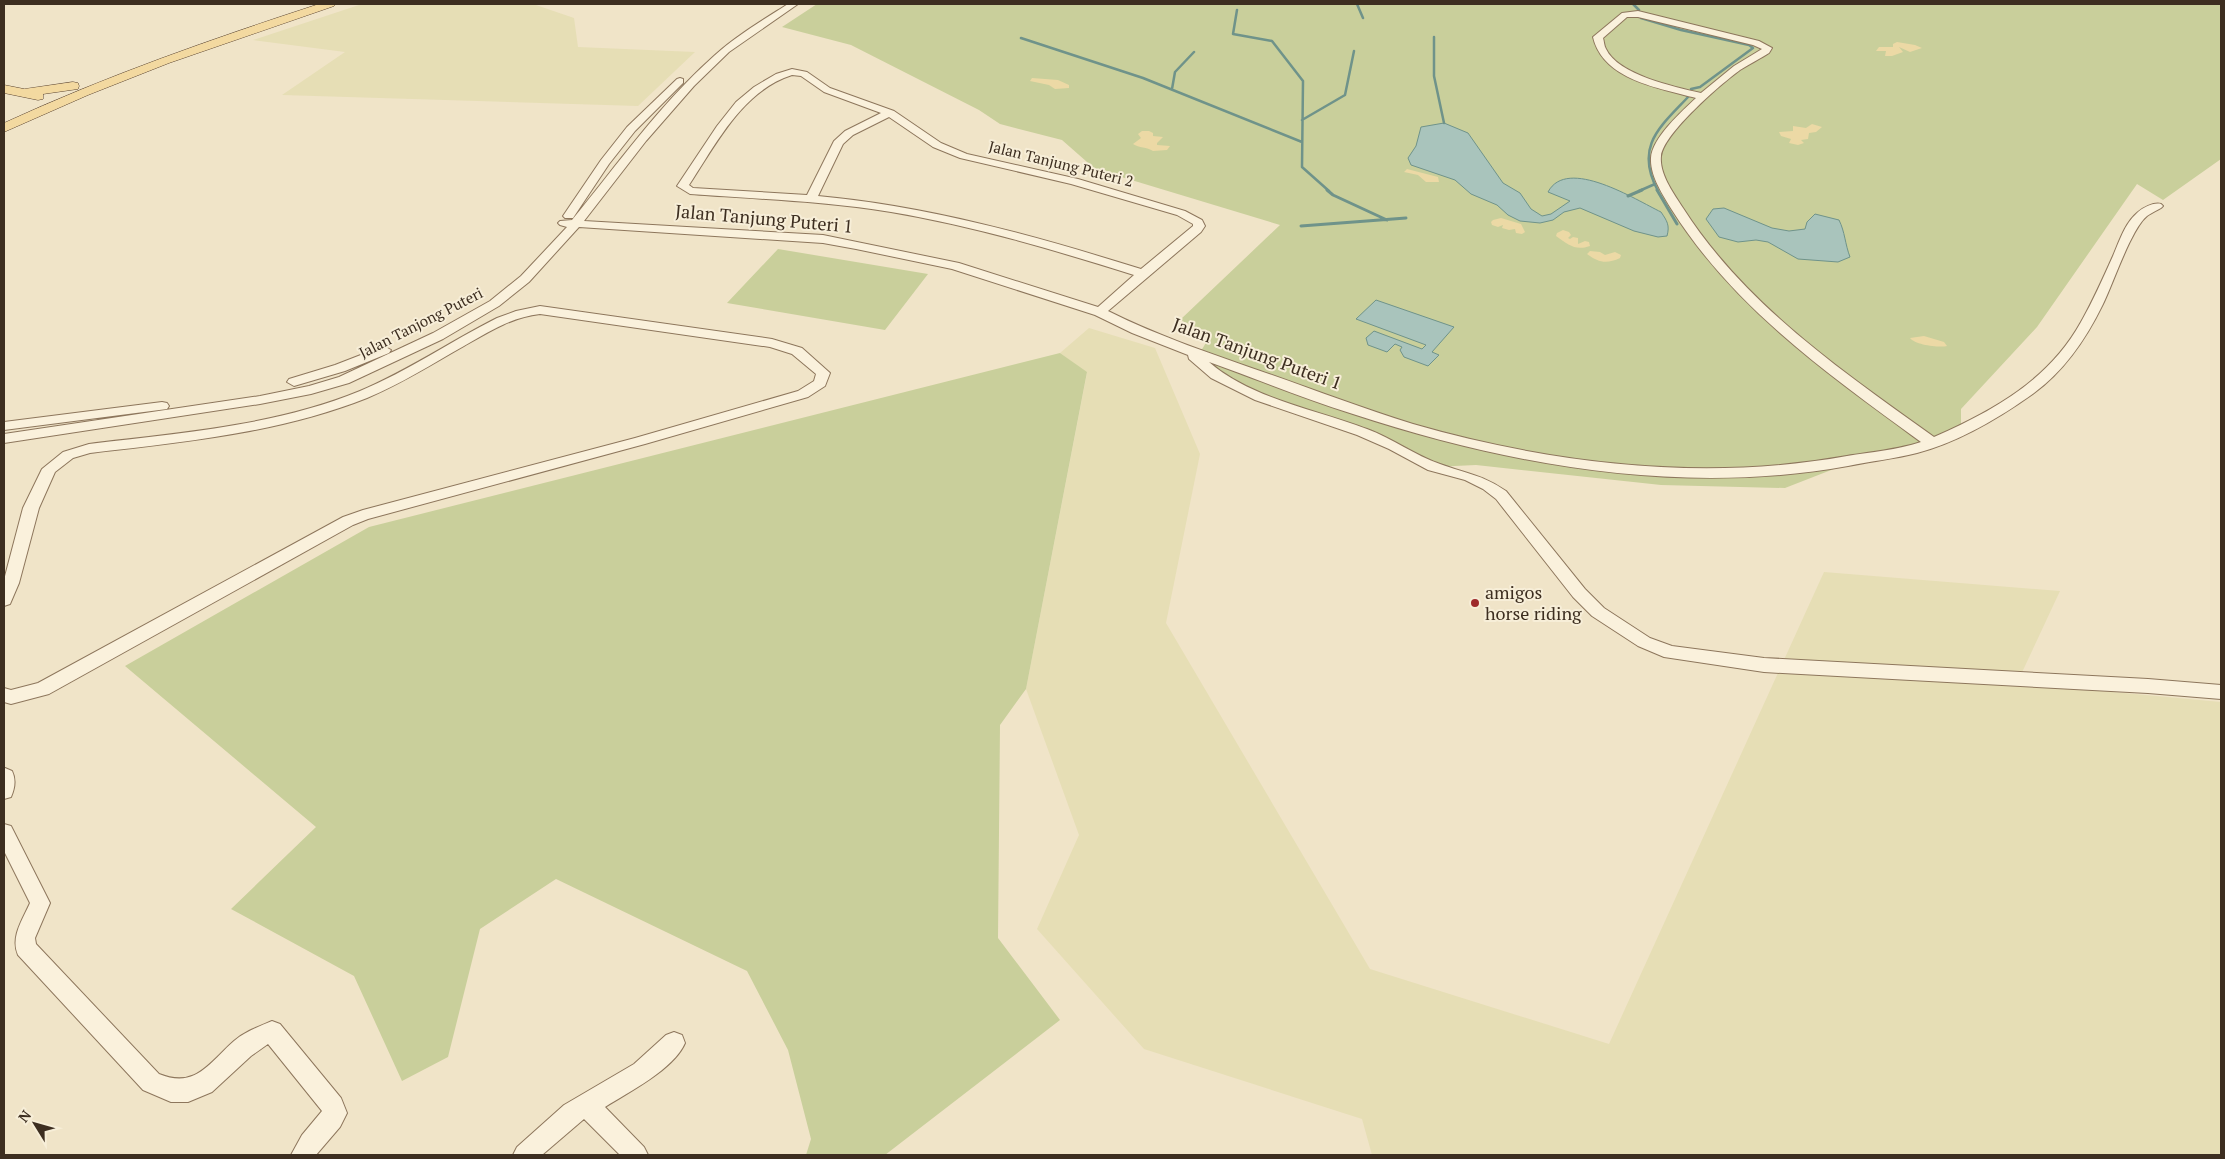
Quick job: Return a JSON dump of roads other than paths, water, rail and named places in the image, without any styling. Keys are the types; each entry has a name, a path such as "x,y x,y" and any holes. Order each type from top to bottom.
{"main road":[{"path":"4,128 87,82 161,52 309,4"},
{"path":"7,105 47,103 169,57 330,4"},
{"path":"7,105 24,93 56,90 87,82"},
{"path":"24,93 47,103"},
{"path":"7,105 47,103"}],"street":[{"name":"Jalan Tanjong Puteri","path":"4,426 267,390 340,368 404,342 447,321 480,302 507,282 569,224 605,162 631,130 703,57 724,40 780,4"},
{"name":"Jalan Tanjong Puteri","path":"4,439 116,424 283,396 342,380 420,345 474,317 500,300 524,280 649,130 711,65 739,41 794,4"},
{"path":"1703,97 1636,77 1618,67 1603,54 1598,45 1598,37 1625,15 1638,14 1750,41 1767,48 1766,51 1738,68 1703,97 1664,139 1656,155 1658,172 1688,229 1728,277 1781,327 1869,397 1932,443"},
{"name":"Jalan Tanjung Puteri 2","path":"811,199 694,191 687,190 683,186 721,128 740,104 779,76 798,72 804,74 826,90 890,113 937,145 964,156 1074,181 1181,214 1198,222 1200,226 1197,230 1100,312"},
{"path":"890,113 849,133 838,143 811,199 853,203 983,225 1143,274"},
{"name":"Jalan Tanjung Puteri 1","path":"569,224 744,233 823,240 955,266 1100,312 1117,321 1177,345 1356,411 1440,436 1519,455 1587,465 1694,473 1786,471 1921,447 2016,400 2052,371 2081,335 2131,230 2141,215 2157,206"},
{"path":"4,600 11,583 32,508 49,469 68,455 89,449 221,433 263,424 349,400 396,379 502,320 529,311 540,310 772,343 797,351 823,373 820,383 803,394 640,441 356,518 43,689 11,697 4,695"},
{"path":"447,321 465,315 474,317"},
{"path":"1177,345 1197,358 1216,374 1260,397 1362,432 1394,446 1433,467 1470,478 1488,486 1502,495 1579,593 1598,612 1644,642 1670,652 1764,664 2148,686 2221,692"},
{"path":"342,380 349,400"},
{"path":"321,386 326,407"},
{"path":"106,413 102,419 103,421 116,424"},
{"path":"4,832 40,903 24,938 25,948 151,1082 160,1087 169,1090 197,1087 214,1077 255,1038 272,1032 333,1106 335,1113 329,1123 307,1147 303,1155"},
{"path":"525,1155 572,1113 642,1072 674,1043"},
{"path":"586,1104 636,1155"}],"water":[{"path":"1444,123 1468,133 1503,183 1520,193 1531,209 1542,216 1551,214 1570,201 1548,192 1557,182 1570,178 1586,179 1619,191 1661,212 1667,223 1667,236 1658,237 1634,231 1580,208 1564,212 1553,220 1540,223 1520,221 1508,215 1497,205 1471,194 1455,180 1411,165 1408,158 1416,146 1421,127"},
{"path":"1724,208 1772,228 1789,231 1805,229 1807,222 1815,214 1839,220 1850,257 1838,262 1798,259 1768,242 1756,240 1738,242 1719,237 1706,219 1713,209"},
{"path":"1376,300 1454,327 1432,352 1439,355 1428,366 1404,357 1400,350 1402,347 1395,344 1387,352 1368,345 1366,338 1374,331 1422,349 1426,345 1356,319"}],"waterway":[{"path":"1357,4 1363,18"},
{"path":"1633,4 1639,10"},
{"path":"1237,10 1233,34 1272,41 1303,81 1303,120"},
{"path":"1641,18 1681,30 1749,45 1753,48 1700,87 1691,89"},
{"path":"1434,37 1434,76 1444,123"},
{"path":"1021,38 1143,78 1302,142"},
{"path":"1303,120 1345,95 1354,51"},
{"path":"1172,89 1175,72 1194,52"},
{"path":"1655,184 1649,162 1650,149 1660,128 1689,96 1686,95"},
{"path":"1303,120 1302,167 1329,191"},
{"path":"1639,191 1655,184"},
{"path":"1655,184 1658,191"},
{"path":"1327,190 1333,195 1386,220"},
{"path":"1628,196 1642,190"},
{"path":"1657,190 1677,224"},
{"path":"1386,220 1406,218"},
{"path":"1301,226 1386,220"}],"place":[{"name":"amigos horse riding","path":"1475,603"}]}
